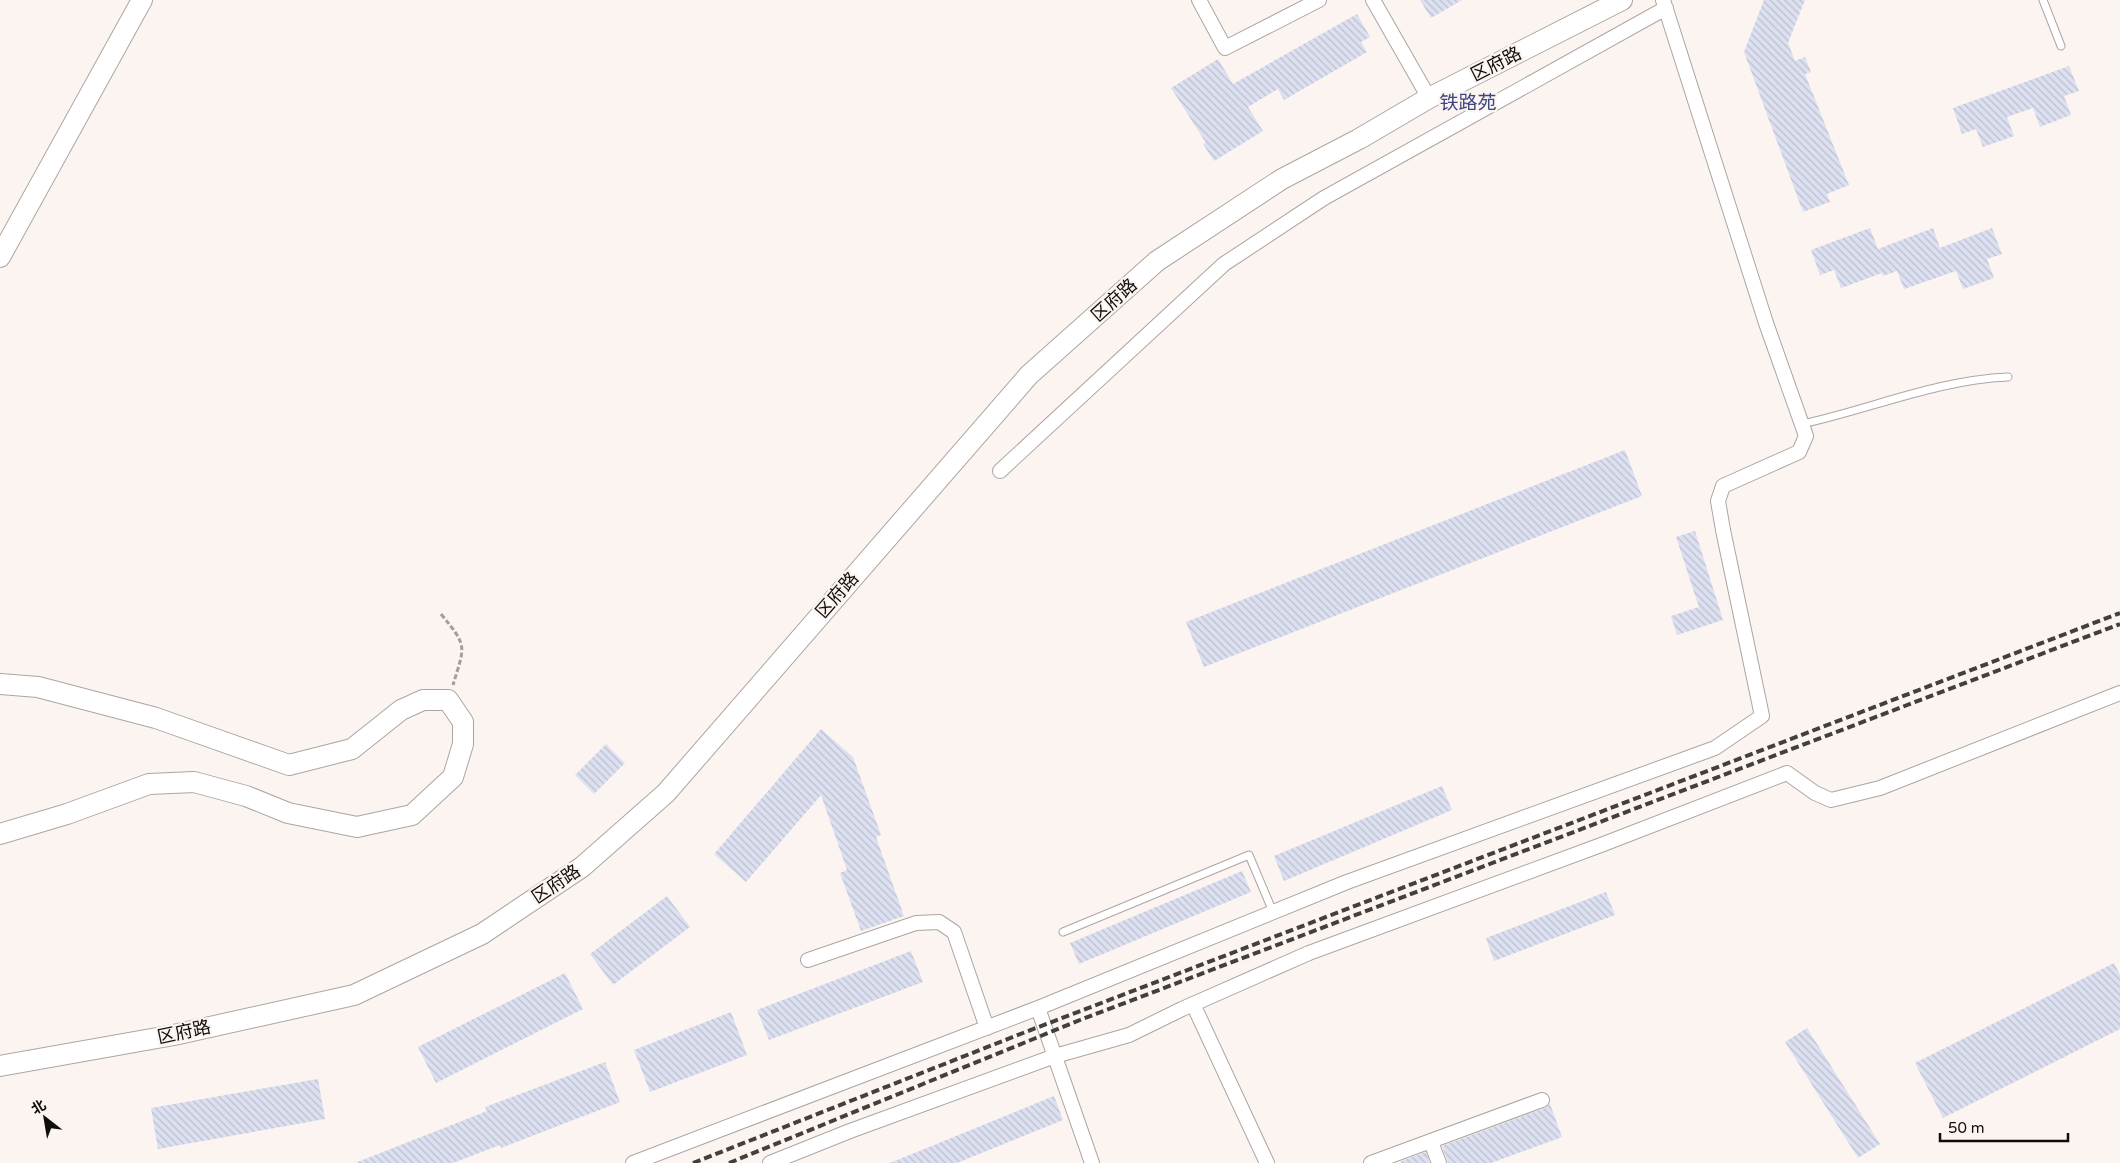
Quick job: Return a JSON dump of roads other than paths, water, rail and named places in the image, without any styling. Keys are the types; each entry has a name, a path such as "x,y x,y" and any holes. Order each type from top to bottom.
{"main road":[{"path":"0,257 142,0"},
{"name":"区府路","path":"0,1066 174,1035 354,995 482,934 575,872 666,793 1029,375 1157,261 1282,179 1359,139 1429,98 1622,0"},
{"path":"0,684 38,687 156,718 289,765 352,748 401,710 423,700 448,700 463,722 463,744 453,777 412,815 357,827 288,813 246,796 194,782 149,784 67,814 0,834"}],"street":[{"path":"1199,0 1225,48 1320,0"},
{"path":"1373,0 1429,98"},
{"path":"633,1163 988,1028 1347,882 1715,748 1762,716 1718,502 1723,486 1799,452 1806,436 1766,323 1665,4 1324,198 1224,264 1000,472"},
{"path":"770,1163 850,1131 1055,1056 1129,1035 1193,1004 1309,953 1601,845 1787,773 1815,793 1830,800 1880,788 2120,693"},
{"path":"808,960 916,924 940,922 954,932 988,1028"},
{"path":"1193,1004 1268,1163"},
{"path":"1038,1008 1092,1163"},
{"path":"1371,1163 1542,1100"},
{"path":"1431,1142 1439,1163"}],"lane":[{"path":"2043,0 2061,46"},
{"path":"1802,424 1832,418 1921,391 1982,378 2008,378"},
{"path":"1063,932 1249,855 1273,912"}],"railway":[{"path":"693,1163 1023,1033 2120,613"},
{"path":"729,1163 1080,1020 2120,624"}],"district":[{"name":"铁路苑","path":"1468,103"}]}
